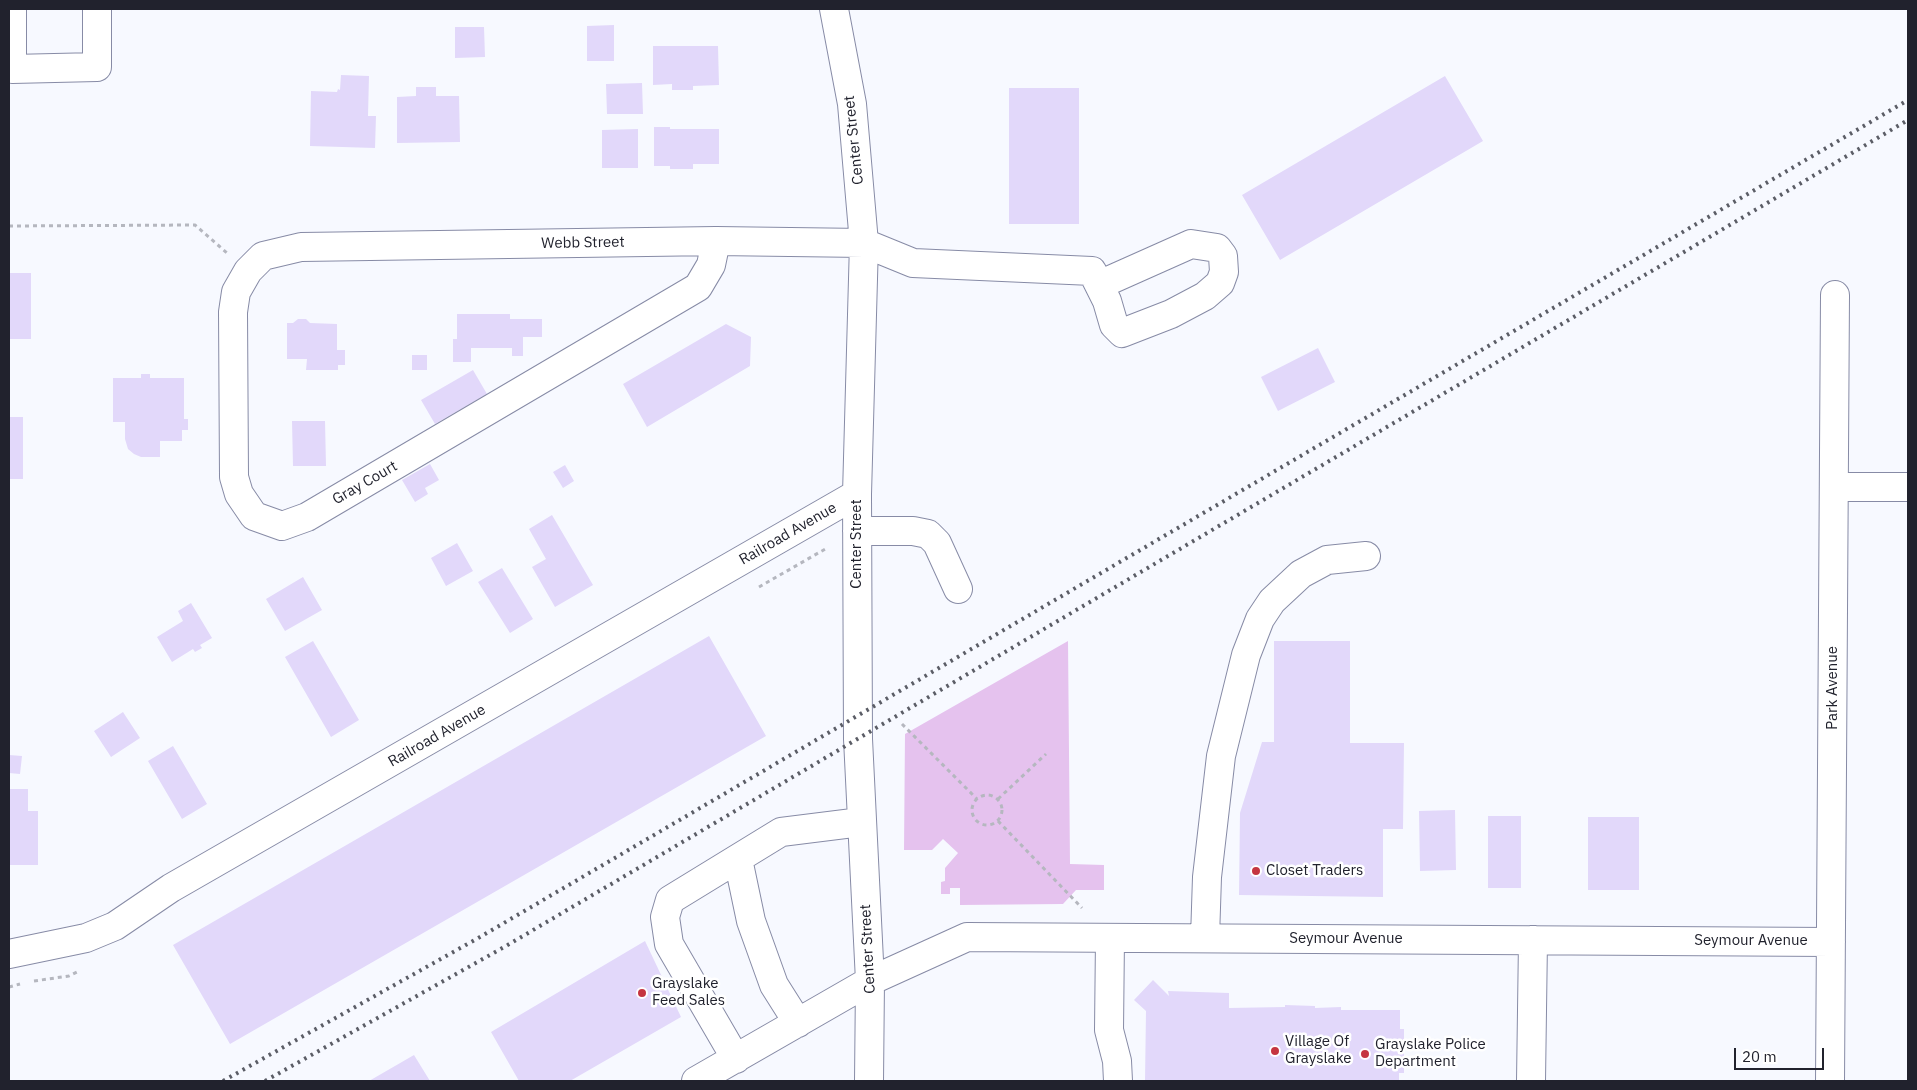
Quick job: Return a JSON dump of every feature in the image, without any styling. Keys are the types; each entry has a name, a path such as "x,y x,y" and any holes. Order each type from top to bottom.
{"street":[{"path":"12,9 12,69 97,67 96,9"},
{"name":"Center Street","path":"834,9 852,104 864,243 857,494 858,739 870,981 869,1081"},
{"name":"Webb Street","path":"301,246 716,241 864,243"},
{"name":"Gray Court","path":"301,246 262,256 248,272 236,292 234,312 234,477 240,494 254,516 282,526 307,517 698,288 711,265 716,241"},
{"path":"864,243 913,262 1092,272 1099,285"},
{"name":"Park Avenue","path":"1830,1081 1835,295"},
{"path":"1834,486 1908,486"},
{"name":"Railroad Avenue","path":"9,954 86,938 115,926 171,888 857,494"},
{"path":"857,531 913,531 928,534 937,543 958,589"},
{"path":"1205,938 1207,877 1221,756 1246,656 1260,619 1272,601 1301,574 1327,560 1366,556"},
{"path":"736,1059 669,944 665,917 670,900 781,832 862,822"},
{"path":"738,859 751,921 774,985 798,1024"},
{"name":"Seymour Avenue","path":"696,1081 870,981 967,937 1831,942"},
{"path":"1110,938 1109,1030 1117,1061 1118,1081"},
{"path":"1531,1081 1532,940"}],"path":[{"path":"9,226 195,225 248,272"},
{"path":"902,724 977,799"},
{"path":"998,800 1046,754"},
{"path":"986,795 992,795 998,800 1003,812 998,821 985,826 976,821 972,808 977,799 986,795"},
{"path":"998,821 1082,908"}],"shaded area":[{"path":"1068,641 1070,864 1104,865 1104,890 1076,890 1063,904 960,905 960,888 950,888 950,894 941,894 941,882 945,881 945,868 958,853 943,839 932,850 904,850 905,734"}],"building":[{"path":"614,25 614,61 587,61 587,26"},
{"path":"455,27 484,27 485,57 455,58"},
{"path":"653,46 718,46 719,85 693,86 693,90 672,90 672,84 653,85"},
{"path":"341,75 369,76 368,116 376,116 375,148 310,146 311,91 337,92 338,89 340,90"},
{"path":"1445,76 1483,141 1280,260 1242,195"},
{"path":"642,83 643,114 607,114 606,84"},
{"path":"416,87 436,87 436,96 459,96 460,142 397,143 397,97 416,96"},
{"path":"1009,88 1079,88 1079,224 1009,224"},
{"path":"654,127 670,127 670,129 719,129 719,164 693,164 693,169 670,169 670,166 654,166"},
{"path":"638,129 638,168 602,168 602,130"},
{"path":"9,273 31,273 31,339 9,339"},
{"path":"457,314 510,314 510,319 542,319 542,337 523,337 523,356 512,356 512,348 471,348 471,362 453,362 453,339 457,339"},
{"path":"298,319 306,319 310,323 337,324 337,350 345,350 345,365 338,365 338,370 306,370 307,359 287,359 287,323 293,323"},
{"path":"726,324 751,337 750,366 647,427 623,384"},
{"path":"1318,348 1335,382 1278,411 1261,377"},
{"path":"412,355 427,355 427,370 412,370"},
{"path":"473,370 487,394 435,424 421,400"},
{"path":"141,374 150,374 150,378 184,378 184,419 188,419 188,430 182,430 182,441 160,441 160,457 141,457 134,454 128,449 125,439 125,422 113,422 113,378 141,378"},
{"path":"9,417 23,417 23,479 9,479"},
{"path":"292,421 325,421 326,466 293,466"},
{"path":"430,464 439,480 425,488 428,494 415,502 402,480"},
{"path":"565,465 574,481 563,488 553,472"},
{"path":"552,515 593,585 555,607 532,567 546,559 529,529"},
{"path":"457,543 473,571 446,586 431,558"},
{"path":"502,568 533,619 510,633 478,582"},
{"path":"303,577 322,610 285,631 266,599"},
{"path":"191,603 212,638 200,645 202,648 195,652 193,649 172,662 157,637 183,621 178,611"},
{"path":"709,636 766,736 230,1044 173,945"},
{"path":"313,641 359,720 331,737 285,657"},
{"path":"1274,641 1350,641 1350,743 1404,743 1403,829 1383,829 1383,897 1239,895 1240,813 1262,742 1274,742"},
{"path":"123,712 140,738 111,757 94,731"},
{"path":"173,746 207,804 182,819 148,761"},
{"path":"9,755 22,756 20,774 9,773"},
{"path":"9,789 28,789 28,811 38,811 38,865 9,865"},
{"path":"1455,810 1456,870 1420,871 1419,811"},
{"path":"1488,816 1521,816 1521,888 1488,888"},
{"path":"1588,817 1639,817 1639,890 1588,890"},
{"path":"645,941 681,1017 570,1081 519,1081 491,1032"},
{"name":"Village Of Grayslake","path":"1153,980 1169,996 1168,991 1229,993 1229,1008 1285,1007 1285,1005 1315,1006 1315,1008 1341,1007 1341,1010 1400,1010 1400,1029 1404,1029 1404,1073 1399,1073 1399,1081 1145,1081 1146,1011 1134,1000"},
{"path":"414,1055 430,1081 369,1081"}],"railway":[{"path":"223,1081 480,937 1908,100"},
{"path":"265,1081 506,946 1908,120"}],"place":[{"name":"Closet Traders","path":"1256,871"},
{"name":"Grayslake Feed Sales","path":"642,993"},
{"name":"Village Of Grayslake","path":"1275,1051"},
{"name":"Grayslake Police Department","path":"1365,1054"}]}
